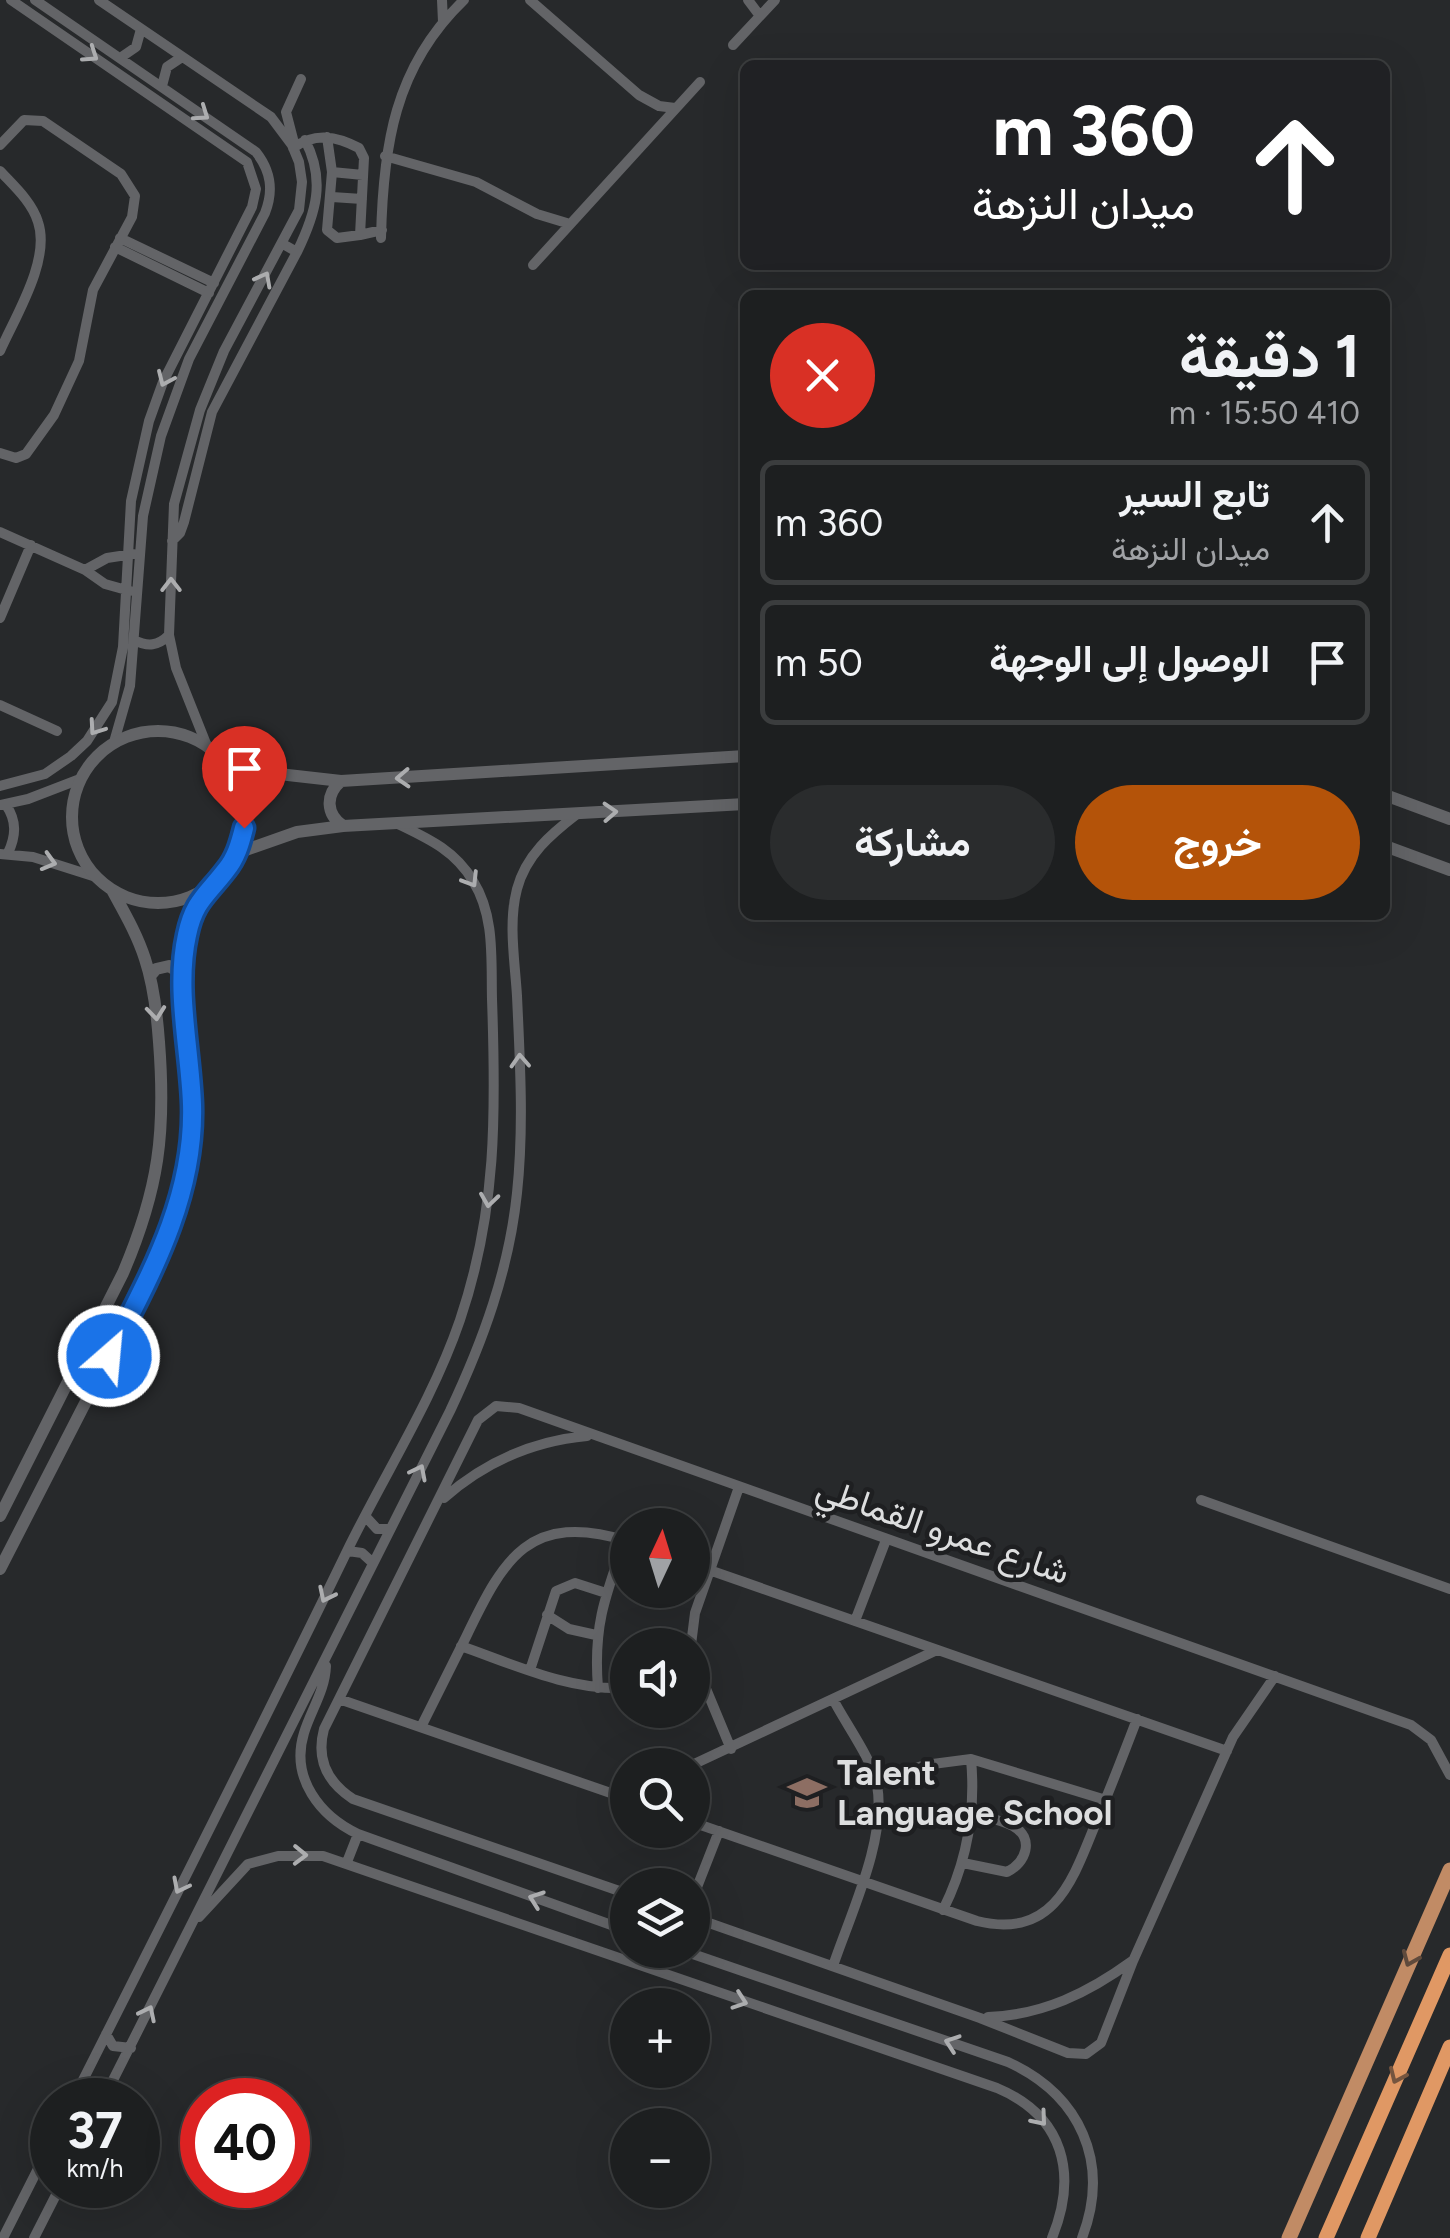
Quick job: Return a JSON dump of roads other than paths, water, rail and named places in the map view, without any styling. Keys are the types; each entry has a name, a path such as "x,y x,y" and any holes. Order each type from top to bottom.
{"highway":[{"path":"1326,2238 1450,1955"},
{"path":"1368,2238 1450,2047"}],"main road":[{"path":"1288,2238 1450,1870"}],"street":[{"path":"0,786 44,774 87,742 118,685 131,501 149,421 163,382 255,198 256,179 248,162 10,0"},
{"path":"35,0 256,152 264,162 271,188 266,212 206,322 173,398 150,476 139,554 130,686 114,742"},
{"path":"0,1569 155,1264 181,1199 192,1106 183,974 189,926 208,888 237,853 244,828 244,803 236,778 214,750 176,668 170,635 174,504 200,410 224,351 300,210 302,182 292,146 271,117 99,0"},
{"path":"442,0 444,22"},
{"path":"326,137 332,172 327,222 331,235 382,235 385,156 400,99 426,46 464,0"},
{"path":"530,0 639,95 660,106 675,108"},
{"path":"748,0 760,16"},
{"path":"733,45 770,2"},
{"path":"120,58 136,47 141,28"},
{"path":"162,86 167,67 182,57"},
{"path":"292,146 286,112 301,79"},
{"path":"533,265 700,82"},
{"path":"639,95 656,128"},
{"path":"0,145 19,123 38,119 121,174 132,188 135,205 92,290 78,361 54,416 26,454 16,458 0,454"},
{"path":"292,146 326,137 359,148 364,158 360,234"},
{"path":"171,542 184,522 212,412 311,223 318,186 305,140"},
{"path":"385,156 476,182 537,214 570,224"},
{"path":"0,171 34,212 42,245 39,262 0,351"},
{"path":"332,172 363,175"},
{"path":"332,197 362,199"},
{"path":"537,214 552,243"},
{"path":"117,243 212,288"},
{"path":"282,244 298,252"},
{"path":"0,532 84,570 105,584 137,592"},
{"path":"0,618 31,546"},
{"path":"84,570 106,558 139,554"},
{"path":"134,640 157,644 170,635"},
{"path":"0,705 57,731"},
{"path":"208,888 177,901 144,902 112,890 96,877 81,856 72,831 72,804 80,780 94,758 114,742 145,731 178,732 279,774 341,780 740,756"},
{"path":"3,805 80,780"},
{"path":"341,780 333,788 329,804 343,826"},
{"path":"1390,797 1450,819"},
{"path":"237,853 297,832 343,826 740,804"},
{"path":"3,805 12,813 15,830 4,853 96,877"},
{"path":"115,2078 479,1345 508,1250 517,1193 522,1111 514,928 517,890 524,871 546,839 578,813"},
{"path":"84,2078 439,1373 469,1293 492,1180 496,1120 490,930 480,894 460,862 430,839 395,823"},
{"path":"1390,848 1450,870"},
{"path":"0,1516 118,1282 154,1190 162,1096 150,976 140,943 112,890"},
{"path":"490,930 499,923 514,928"},
{"path":"150,976 160,967 168,966 183,974"},
{"name":"شارع عمرو القماطي","path":"610,1888 368,1805 342,1792 332,1782 321,1756 324,1729 478,1420 496,1406 519,1408 1417,1728 1432,1740 1450,1775"},
{"name":"شارع عمرو القماطي","path":"440,1502 472,1476 508,1456 550,1442 593,1436"},
{"path":"35,1446 44,1457 58,1458"},
{"path":"15,1485 31,1486 39,1494"},
{"path":"739,1487 710,1570 1227,1750"},
{"path":"1201,1500 1450,1589"},
{"path":"365,1516 372,1527 390,1529"},
{"path":"421,1727 499,1571 525,1546 552,1535 583,1532 610,1538"},
{"path":"856,1622 886,1540"},
{"path":"348,1550 373,1563"},
{"path":"598,1688 596,1635 610,1583"},
{"path":"530,1670 556,1591 568,1584 606,1593"},
{"path":"547,1615 570,1629 596,1635"},
{"path":"461,1646 530,1670 610,1688"},
{"path":"710,1758 937,1650"},
{"path":"326,1658 324,1681 302,1738 301,1762 308,1788 323,1811 358,1834 610,1925"},
{"path":"710,1923 1068,2053 1086,2054 1101,2043 1133,1960 1227,1750 1248,1712 1275,1676"},
{"path":"339,1700 610,1793"},
{"path":"832,1966 876,1832 877,1781 834,1701"},
{"path":"710,1705 730,1750"},
{"path":"710,1828 943,1910 992,1924 1024,1922 1048,1910 1071,1883 1137,1720"},
{"path":"877,1781 925,1765 971,1759 1106,1800"},
{"path":"943,1910 963,1863 972,1814 971,1759"},
{"path":"963,1863 1008,1872 1019,1865 1026,1853 1025,1839 1016,1828 972,1814"},
{"path":"705,1868 719,1831"},
{"path":"347,1862 358,1834"},
{"path":"194,1920 212,1906 234,1875 256,1860 300,1854 347,1862 1017,2097 1043,2120 1062,2156 1066,2196 1052,2238"},
{"path":"710,1960 1008,2062 1039,2079 1076,2118 1089,2151 1092,2201 1082,2238"},
{"path":"980,2018 1024,2014 1066,2001 1090,1990 1133,1960"},
{"path":"106,2034 114,2046 131,2048"},
{"path":"3,2238 30,2185"},
{"path":"34,2238 49,2208"}],"place":[{"name":"Talent Language School","path":"807,1793"}]}
